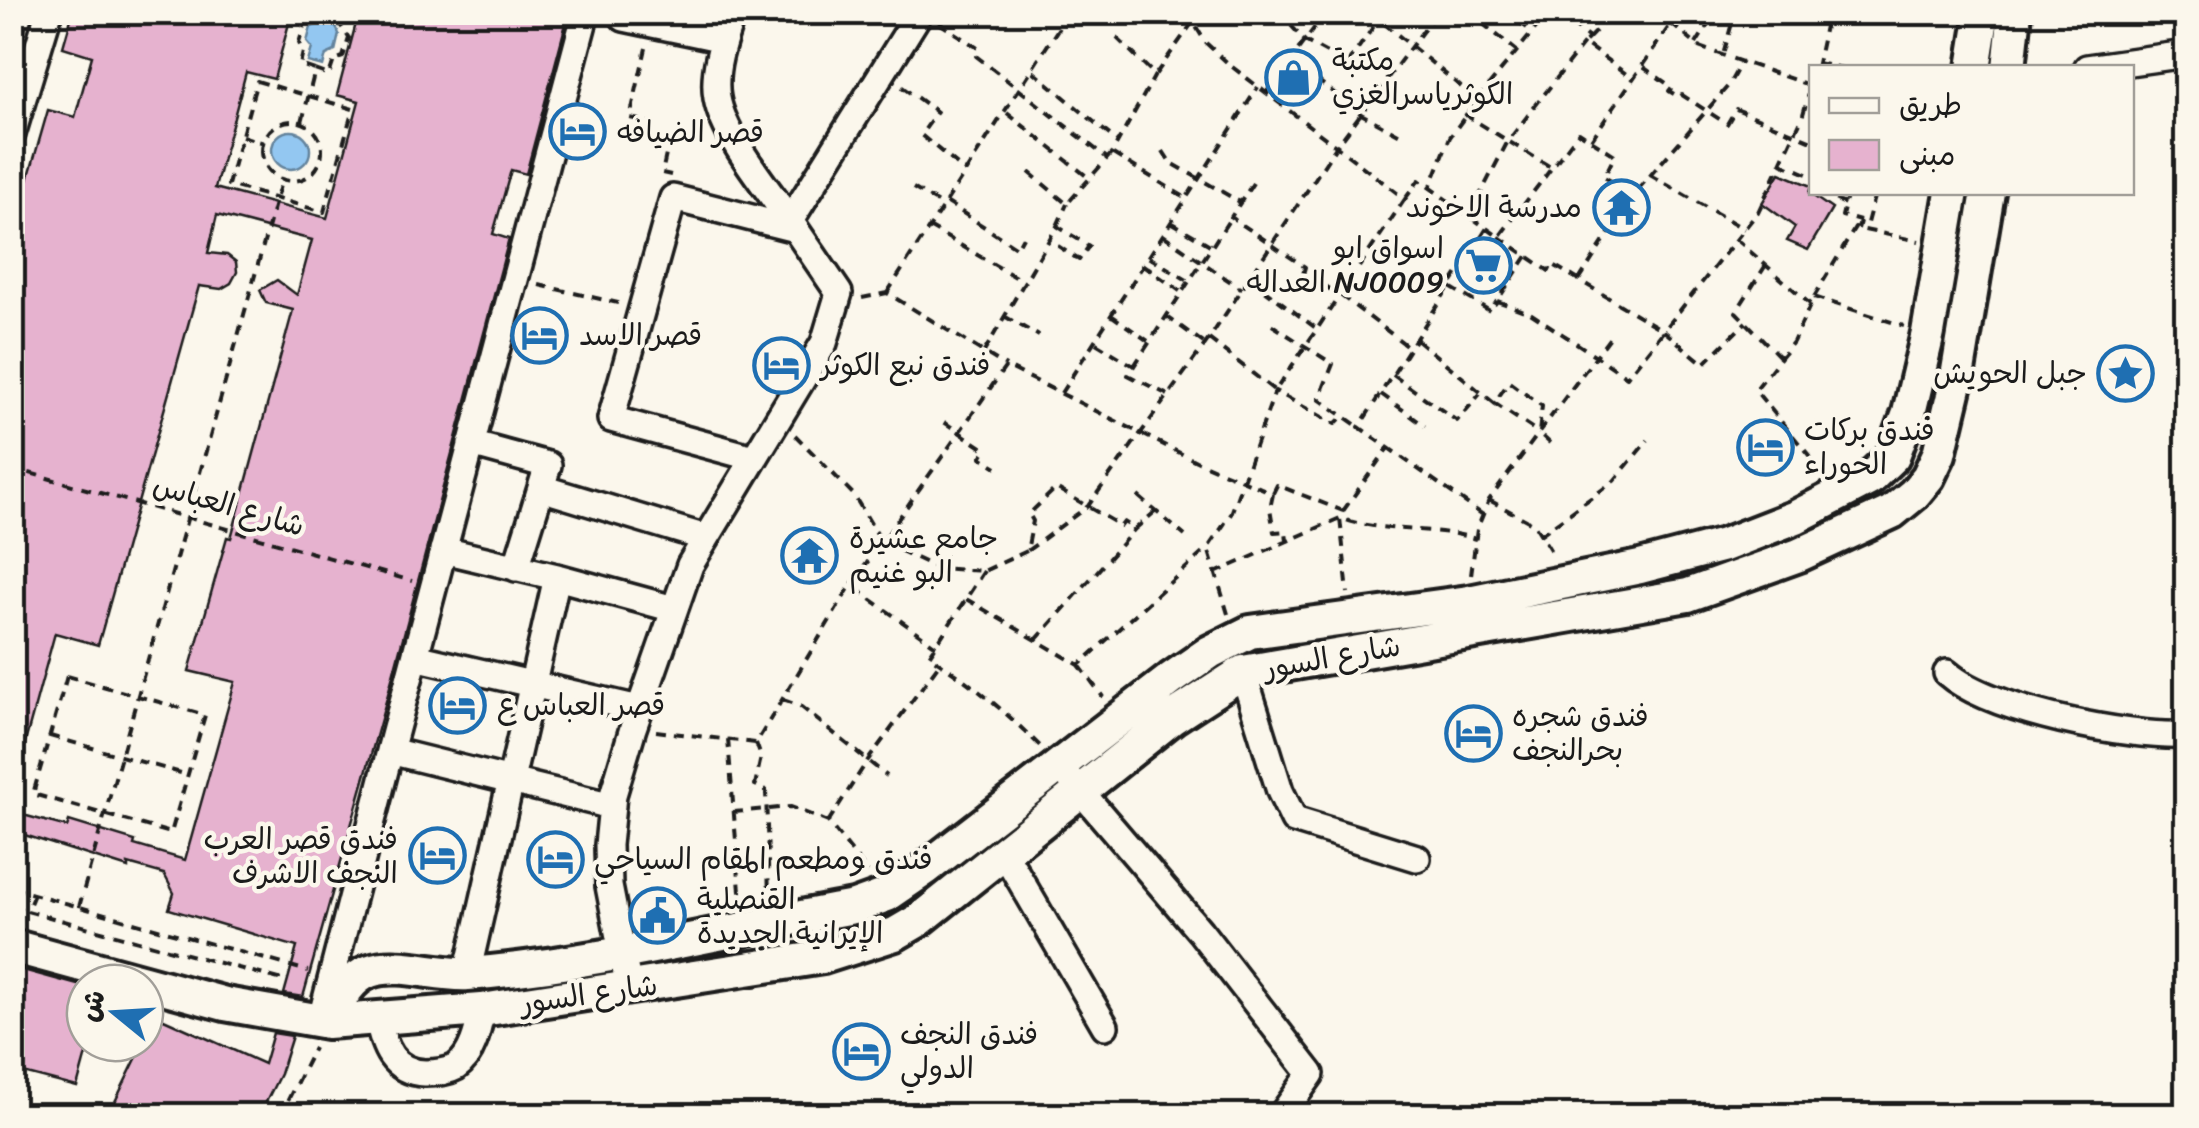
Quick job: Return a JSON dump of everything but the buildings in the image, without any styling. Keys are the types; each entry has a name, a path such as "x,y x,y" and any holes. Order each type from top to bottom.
{"main road":[{"path":"1974,65 1983,12"},
{"path":"2009,65 2016,12"},
{"name":"شارع السور","path":"324,1022 351,983 374,969 467,974 620,952 854,908 887,895 925,869 1118,718 1235,638 1268,629 1469,602 1570,582 1724,544 1842,495 1870,480 1893,456 1909,413 1928,333 1952,195"},
{"name":"شارع السور","path":"12,946 225,1004 324,1022 482,1010 629,988 823,958 896,934 1005,854 1172,718 1243,672 1688,595 1799,555 1892,512 1928,477 1939,454 1956,383 1987,195"}],"street":[{"path":"12,134 50,12"},
{"path":"324,1022 390,751 586,12"},
{"path":"629,988 609,886 608,845 612,806 636,719 690,565 824,343 838,293 722,116 716,82 733,12"},
{"path":"793,225 914,14"},
{"path":"624,18 724,39"},
{"path":"2108,65 2186,54"},
{"path":"754,458 611,419 673,198 793,225"},
{"path":"471,444 548,465 516,568"},
{"path":"541,488 706,538"},
{"path":"443,550 674,609"},
{"path":"467,974 558,577"},
{"path":"415,657 533,684 636,719"},
{"path":"1243,672 1280,792 1294,820 1416,858"},
{"path":"1947,673 1961,685 1989,698 2051,715 2159,736 2186,735"},
{"path":"390,751 612,806"},
{"path":"1058,765 1200,930 1311,1074 1280,1116"},
{"path":"1005,854 1104,1026"},
{"path":"378,1018 382,1039 395,1063 412,1072 436,1073 455,1067 465,1057 477,1034 482,1010"}],"path":[{"path":"316,12 306,20 299,43 303,52 300,65 329,76 334,60 343,57 349,38 341,26 345,12"},
{"path":"887,293 1070,12"},
{"path":"1187,12 1206,43 1406,198"},
{"path":"1279,12 1305,41 1362,73"},
{"path":"1266,93 1326,12"},
{"path":"1370,12 1476,100"},
{"path":"1347,64 1384,12"},
{"path":"778,418 853,494 882,542 937,568 984,571 1027,551 1088,506 1207,342 1336,146 1437,12"},
{"path":"1468,12 1517,51"},
{"path":"1504,12 1533,32"},
{"path":"1430,188 1450,137 1464,114 1549,12"},
{"path":"1557,12 1632,79"},
{"path":"1469,216 1508,141 1614,12"},
{"path":"1657,12 1696,44 1809,83"},
{"path":"1591,140 1679,12"},
{"path":"1816,65 1828,12"},
{"path":"914,14 935,29 938,23 978,48 976,56 1110,156 1186,198"},
{"path":"1696,44 1713,17 1732,23 1723,55"},
{"path":"984,352 1066,204 1110,156 1155,75 1193,22"},
{"path":"652,24 630,118 652,123 648,140 668,145 662,173 678,176 673,198"},
{"path":"1118,38 1155,75"},
{"path":"1579,280 1634,194 1728,86 1742,62"},
{"path":"1642,66 1672,86 1669,91 1727,124 1736,108 1809,140"},
{"path":"302,122 315,70"},
{"path":"1032,70 1118,142"},
{"path":"882,73 937,112 921,135 966,172"},
{"path":"1316,79 1360,114 1406,138"},
{"path":"257,81 308,96 353,108 324,212 228,185 257,81"},
{"path":"1062,393 1258,87"},
{"path":"1496,301 1530,313 1628,378 1758,212 1794,134 1809,90"},
{"path":"1005,112 1090,178"},
{"path":"1464,114 1552,168"},
{"path":"292,120 302,122 321,142 321,160 308,176 298,180 282,178 265,163 264,142 274,127 292,120"},
{"path":"1500,237 1579,132 1615,155 1604,177 1634,194"},
{"path":"242,136 264,142"},
{"path":"1163,151 1170,162 1240,202"},
{"path":"1781,163 1809,175"},
{"path":"1029,172 1066,204"},
{"path":"1650,175 1744,229"},
{"path":"79,907 282,178"},
{"path":"1079,665 1208,548 1231,514 1275,392 1418,180 1549,271 1552,264 1664,330 1704,364 1746,322"},
{"path":"1168,396 1128,375 1253,183"},
{"path":"913,188 1018,248 1023,237"},
{"path":"1826,195 1845,204"},
{"path":"1847,195 1842,216 1867,223 1874,198 1864,195"},
{"path":"1230,217 1305,267 1303,274 1340,295 1410,348"},
{"path":"1858,229 1860,221"},
{"path":"1171,222 1211,246"},
{"path":"1048,240 1079,260 1089,246 1057,226"},
{"path":"930,228 1024,282"},
{"path":"1360,427 1487,228"},
{"path":"1842,495 1755,390 1793,342 1812,300 1855,228 1943,246"},
{"path":"1162,235 1242,290"},
{"path":"1736,239 1812,300 1928,333"},
{"path":"1149,256 1189,281"},
{"path":"1450,287 1490,310 1527,256"},
{"path":"1766,265 1736,312 1781,358"},
{"path":"1143,266 1182,292"},
{"path":"1249,278 1318,329"},
{"path":"514,279 642,308"},
{"path":"835,304 887,293 1006,366 1196,461 1273,493"},
{"path":"1111,315 1150,342"},
{"path":"1004,316 1038,336"},
{"path":"1166,316 1275,392 1335,424 1343,416"},
{"path":"1272,326 1332,364 1319,400 1483,515"},
{"path":"1469,602 1476,539 1489,500 1610,336"},
{"path":"1416,339 1552,445"},
{"path":"1094,342 1134,366"},
{"path":"756,742 852,584 1006,366"},
{"path":"1393,375 1457,421 1482,392"},
{"path":"1494,402 1509,382 1542,406 1539,433"},
{"path":"1381,394 1425,426"},
{"path":"944,422 986,450 981,457 997,467"},
{"path":"1540,534 1614,480 1648,440"},
{"path":"1352,618 1340,518 1388,448"},
{"name":"شارع العباس","path":"12,468 433,586"},
{"path":"1287,542 1286,531 1274,532 1270,508 1277,485 1343,511"},
{"path":"1027,551 1034,521 1029,514 1056,488 1121,526 1124,522 1135,529"},
{"path":"1138,496 1185,536"},
{"path":"1489,500 1534,524 1570,582"},
{"path":"1036,640 1135,529 1156,511"},
{"path":"1215,573 1340,518 1358,525 1448,530 1476,539"},
{"path":"1208,548 1235,638"},
{"path":"984,571 930,656 1013,719 1058,765"},
{"path":"852,584 936,646"},
{"path":"966,599 1079,665 1118,718"},
{"path":"828,822 868,760 940,663"},
{"path":"67,676 136,696 205,715 172,833 33,794 67,676"},
{"path":"782,700 800,706 888,776"},
{"path":"636,719 756,742"},
{"path":"50,736 188,775"},
{"path":"728,739 734,812 756,926"},
{"path":"756,742 761,756 755,785 766,790 767,808 756,926"},
{"path":"734,812 792,807 828,822 887,895"},
{"path":"12,888 332,978"},
{"path":"12,906 27,910"},
{"path":"280,1116 324,1022"}],"water":[{"path":"325,13 338,17 339,34 335,51 326,55 323,66 308,62 312,48 307,42 311,27 321,23"},
{"path":"291,131 305,136 310,150 305,164 291,169 277,164 272,150 277,136"}],"place":[{"name":"مكتبة الكوثرياسرالغزي","path":"1293,77"},
{"name":"قصر الضيافه","path":"578,132"},
{"name":"مدرسة الاخوند","path":"1621,207"},
{"name":"اسواق ابو العداله NJ0009","path":"1483,265"},
{"name":"قصر الاسد","path":"540,335"},
{"name":"فندق نبع الكوثر","path":"782,365"},
{"name":"جبل الحويش","path":"2126,373"},
{"name":"فندق بركات الحوراء","path":"1765,447"},
{"name":"جامع عشيرة البو غنيم","path":"810,555"},
{"name":"قصر العباس ع","path":"458,705"},
{"name":"فندق شجره بحرالنجف","path":"1473,733"},
{"name":"فندق قصر العرب النجف الاشرف","path":"437,856"},
{"name":"فندق ومطعم المقام السياحي","path":"555,859"},
{"name":"القنصلية الإيرانية الجديدة","path":"658,916"},
{"name":"فندق النجف الدولي","path":"861,1051"}]}
